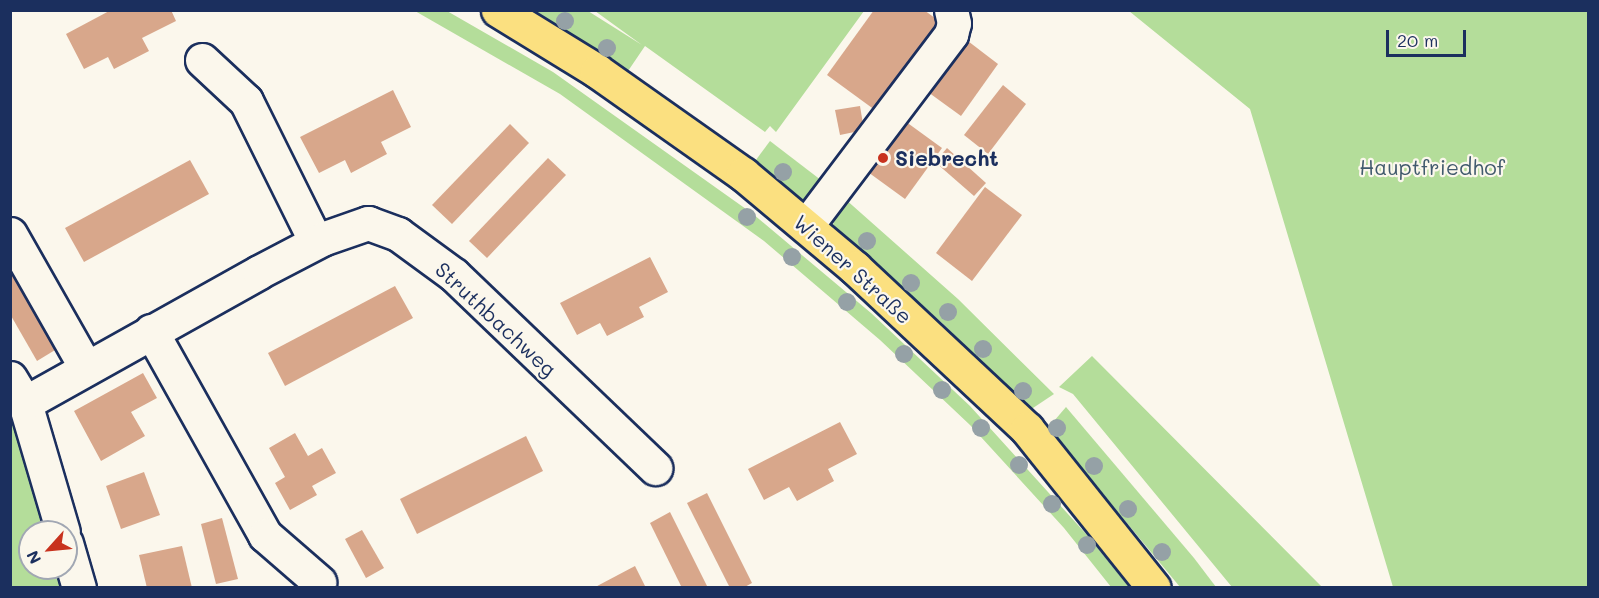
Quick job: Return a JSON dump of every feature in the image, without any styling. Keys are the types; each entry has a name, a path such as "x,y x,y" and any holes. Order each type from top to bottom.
{"main road":[{"name":"Wiener Straße","path":"498,10 597,70 743,174 806,226 1026,429 1154,588"}],"street":[{"path":"806,226 951,34 951,10"},
{"path":"202,60 246,101 316,242"},
{"name":"Struthbachweg","path":"59,520 18,391 86,368 316,242 368,223 398,234 454,275 655,468"},
{"path":"10,234 86,368"},
{"path":"151,331 265,535 319,582"}],"green space":[{"path":"415,11 447,11 553,72 753,214 871,313 970,406 1087,535 1129,587 1111,587 1064,528 970,425 880,340 764,241 560,94"},
{"path":"527,11 588,11 642,45 595,11 864,11 776,132 770,126 765,132 645,46 626,74"},
{"name":"Hauptfriedhof","path":"1129,11 1588,11 1588,587 1393,587 1250,109"},
{"path":"770,141 830,187 803,203 753,164"},
{"path":"844,198 958,299 1054,394 1030,410 942,323 832,227"},
{"path":"1092,356 1322,587 1232,587 1073,394 1059,387"},
{"path":"1066,407 1216,587 1180,587 1048,428"},
{"path":"10,411 43,520 18,520 18,580 62,580 64,587 11,587"}],"building":[{"path":"111,10 171,10 176,21 142,38 149,51 114,69 108,57 84,69 66,34"},
{"path":"874,10 924,10 943,24 879,113 827,75"},
{"path":"960,35 998,64 961,116 921,87"},
{"path":"1003,85 1026,104 988,154 964,135"},
{"path":"393,90 411,127 381,142 387,154 351,173 345,160 319,173 300,137"},
{"path":"860,106 864,130 840,135 835,110"},
{"path":"898,116 942,148 905,199 861,167"},
{"path":"510,124 529,143 452,224 432,205"},
{"path":"947,148 986,183 974,196 935,162"},
{"path":"548,158 566,175 487,258 469,241"},
{"path":"190,160 209,194 84,262 65,228"},
{"path":"985,187 1022,215 972,281 936,253"},
{"path":"650,257 668,292 639,307 644,317 607,336 600,323 577,335 560,303"},
{"path":"10,260 60,347 37,361 10,314"},
{"path":"395,286 413,318 285,386 268,353"},
{"path":"143,373 157,398 131,412 145,436 101,461 74,411"},
{"path":"840,422 857,454 828,469 834,481 797,501 789,487 764,500 748,469"},
{"path":"295,433 308,456 322,448 336,473 312,486 317,495 290,510 275,483 285,477 269,448"},
{"path":"526,436 543,471 417,534 400,499"},
{"path":"144,472 160,515 121,529 106,486"},
{"path":"707,493 752,583 743,588 730,588 687,503"},
{"path":"670,512 708,588 682,588 650,523"},
{"path":"222,518 238,579 216,584 201,524"},
{"path":"362,530 384,568 366,578 345,539"},
{"path":"182,546 192,588 147,588 139,555"},
{"path":"635,566 646,588 594,588 599,585"}],"place":[{"name":"Siebrecht","path":"883,158"}]}
